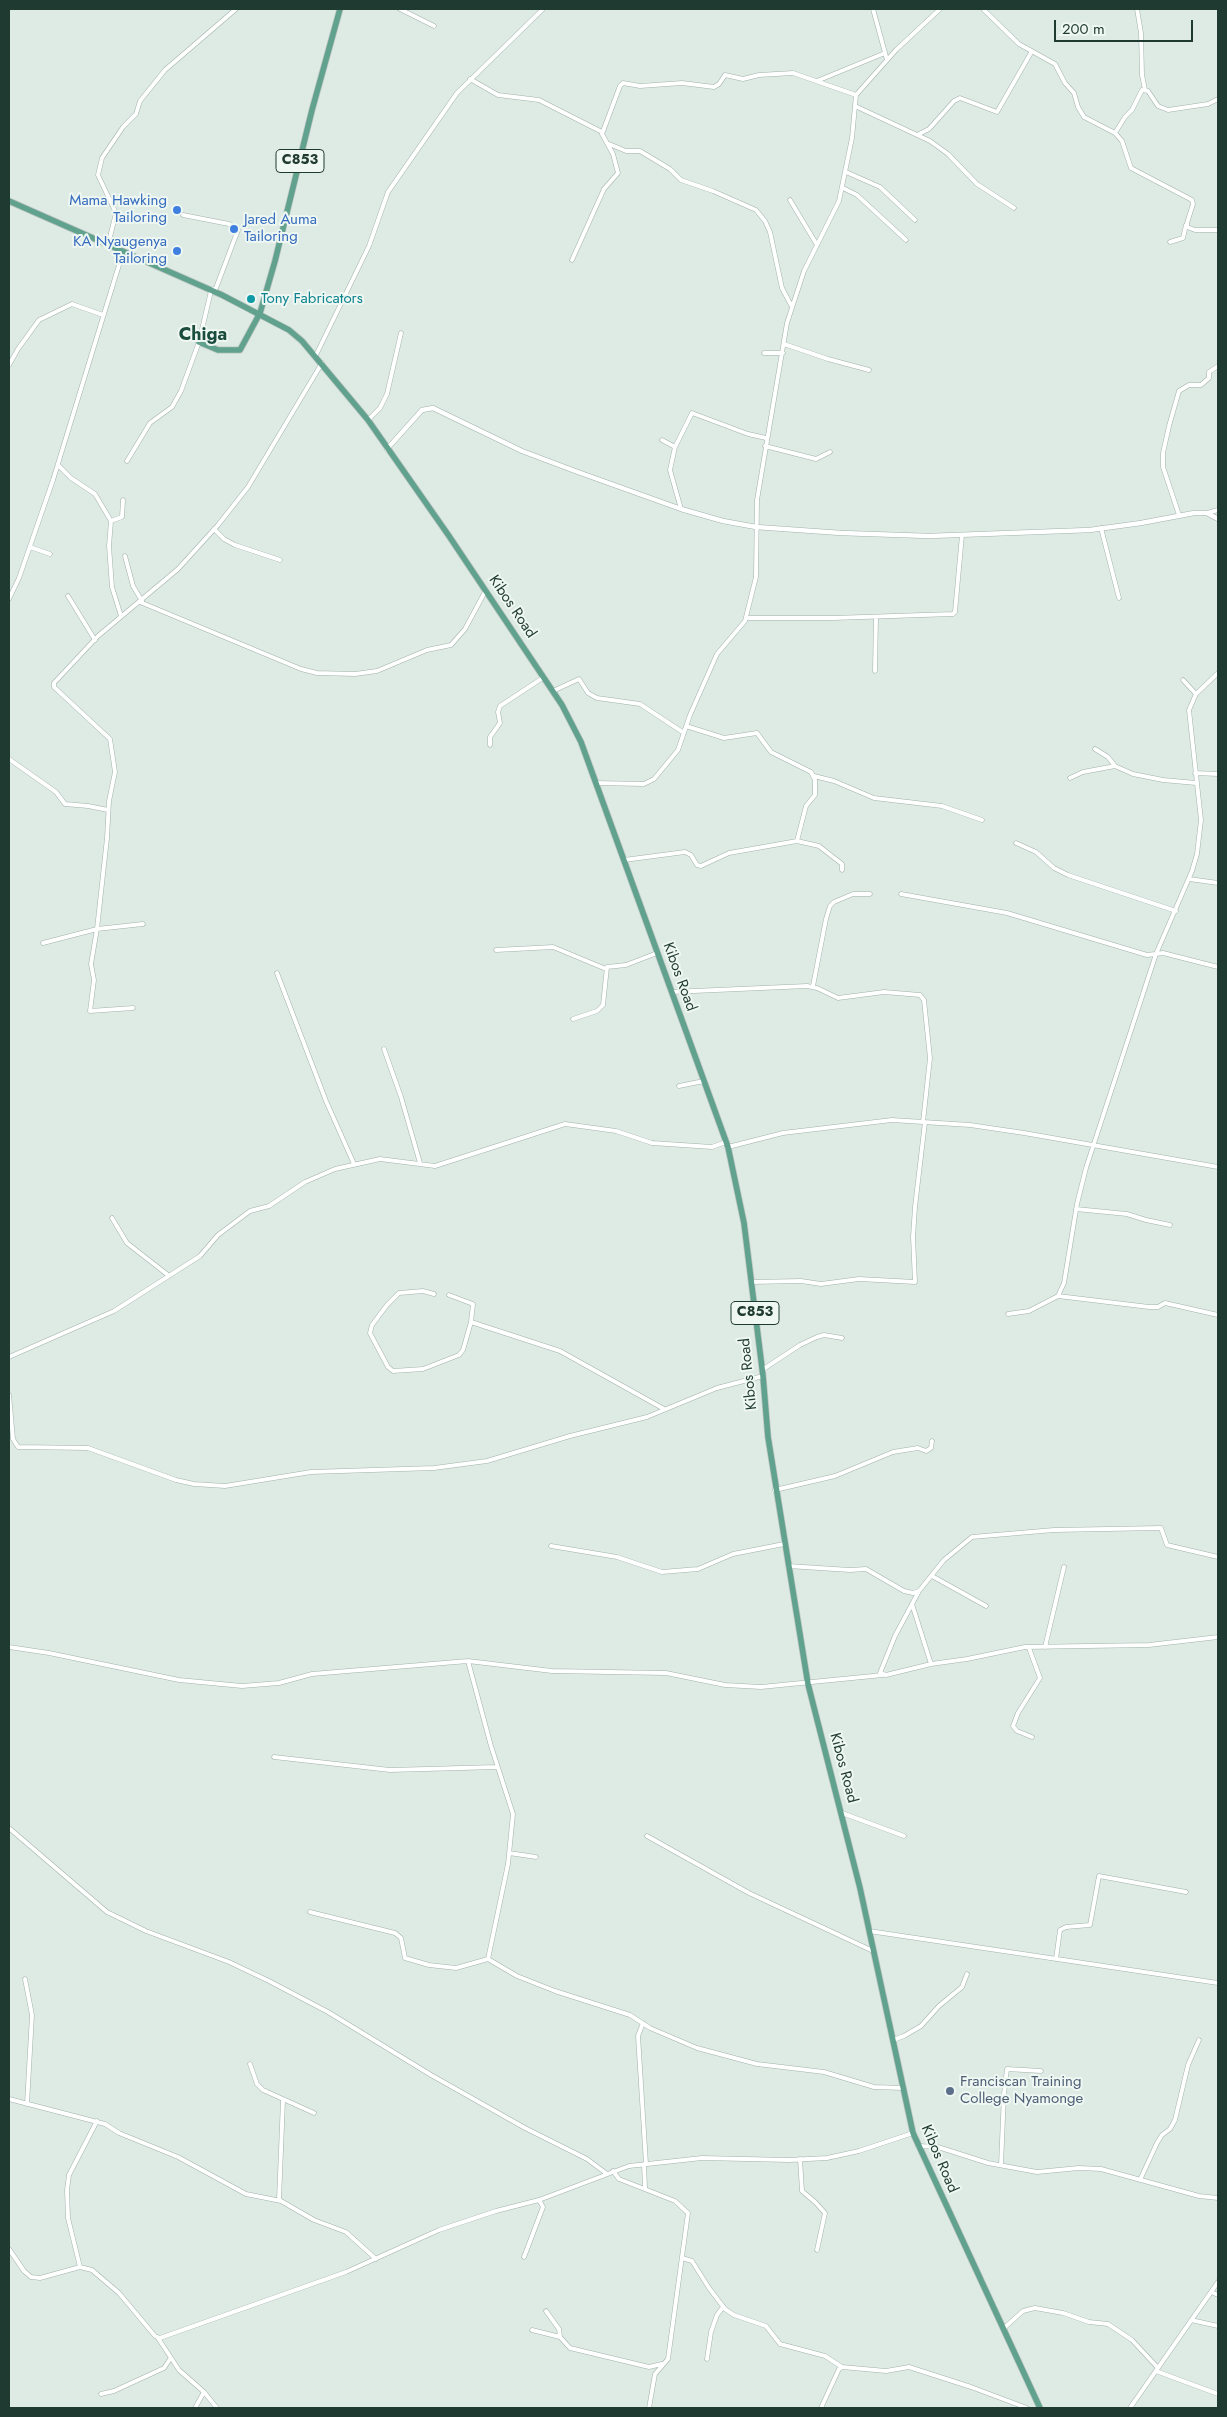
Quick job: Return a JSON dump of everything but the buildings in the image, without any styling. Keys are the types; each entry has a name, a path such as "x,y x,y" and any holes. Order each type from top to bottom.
{"main road":[{"name":"C853","path":"260,313 340,9"},
{"name":"Kibos Road","path":"9,201 260,313 289,330 316,355 368,420 486,590 544,676 578,736 727,1144 744,1223 763,1373 768,1437 775,1490 808,1684 842,1813 913,2133 1040,2408"},
{"path":"199,342 218,350 240,350 260,313"}],"street":[{"path":"108,245 116,212 98,175 102,158 120,132 136,114 140,101 164,70 236,9"},
{"path":"400,9 434,26"},
{"path":"316,355 369,246 388,192 417,153 445,108 470,79 543,9"},
{"path":"873,9 887,60"},
{"path":"596,783 633,784 650,782 670,762 717,654 732,638 746,618 756,577 756,527 766,438 791,305 804,271 835,212 843,188 856,95 887,60 940,9"},
{"path":"983,9 1016,41 1055,64 1065,83 1074,94 1084,117 1115,133 1124,146 1131,168 1192,200 1193,204 1183,238 1170,242"},
{"path":"1137,9 1141,33 1142,75 1146,90 1155,104 1168,110 1208,104 1218,99"},
{"path":"920,134 929,129 954,101 960,98 997,112 1032,52"},
{"path":"817,81 885,53"},
{"path":"602,132 620,86 623,83 640,86 682,83 714,87 719,84 726,74 743,79 780,73 793,73 856,95"},
{"path":"470,79 498,96 539,100 602,132 608,143 618,173 604,189 572,260"},
{"path":"1115,133 1132,110 1140,93 1146,90"},
{"path":"855,106 907,131 920,134 948,154 977,184 1014,208"},
{"path":"608,143 626,152 640,151 670,169 681,180 713,191 756,210 765,220 770,232 782,288 791,305"},
{"path":"846,172 880,187 915,220"},
{"path":"843,188 857,195 906,240"},
{"path":"790,200 817,245"},
{"path":"127,461 150,423 176,402 199,342 212,290 216,288 238,230 229,224 183,214"},
{"path":"1186,225 1196,230 1218,230"},
{"path":"9,599 30,547 58,465 123,252"},
{"path":"9,365 39,320 72,304 103,315"},
{"path":"368,420 380,408 387,394 401,333"},
{"path":"784,344 869,370"},
{"path":"764,353 783,353"},
{"path":"133,1008 90,1011 94,980 91,964 98,928 108,810 115,772 110,739 54,686 95,640 178,568 214,529 248,487 322,363"},
{"path":"1179,515 1163,467 1163,453 1168,426 1179,391 1189,385 1201,385 1208,378 1209,372 1218,366"},
{"path":"387,449 422,410 434,408 522,451 681,509 722,521 756,527 841,533 962,535 1101,528 1218,510"},
{"path":"681,509 670,470 675,447 692,413 748,434 766,438"},
{"path":"662,440 675,447"},
{"path":"765,446 816,459 830,452"},
{"path":"58,465 71,478 95,494 111,521 109,546 112,587 122,616"},
{"path":"111,521 122,517 122,500"},
{"path":"1207,513 1218,519"},
{"path":"1101,528 1120,598"},
{"path":"214,529 224,539 235,545 280,560"},
{"path":"746,618 876,617 955,613 962,535"},
{"path":"30,547 50,554"},
{"path":"125,556 133,586 141,601 308,671 355,674 376,671 423,652 451,645 465,629 486,590"},
{"path":"68,596 95,640"},
{"path":"876,617 876,671"},
{"path":"1058,1296 1066,1276 1076,1209 1086,1168 1156,954 1176,911 1197,854 1201,820 1190,710 1196,694 1218,673"},
{"path":"490,745 490,737 500,723 498,707 544,676"},
{"path":"553,691 578,679 588,693 597,698 640,704 684,733"},
{"path":"1183,680 1196,694"},
{"path":"686,726 724,738 757,733 771,752 798,764 813,775 834,781 874,798 942,806 982,820"},
{"path":"1095,749 1115,766 1146,777 1196,783"},
{"path":"9,759 56,792 64,804 108,810"},
{"path":"1070,778 1083,772 1115,766"},
{"path":"1195,773 1218,774"},
{"path":"797,841 806,806 815,794 813,775"},
{"path":"624,860 685,852 691,855 697,865 701,866 729,853 797,841 819,846 842,864 842,870"},
{"path":"1016,843 1036,852 1054,868 1068,875 1176,911"},
{"path":"1189,879 1218,883"},
{"path":"813,986 830,906 834,902 853,894 870,894"},
{"path":"901,894 1007,913 1146,955 1163,953 1218,967"},
{"path":"42,943 98,928 142,924"},
{"path":"496,950 553,947 606,969"},
{"path":"606,969 610,966 626,965 657,953"},
{"path":"573,1019 596,1011 602,1005 606,969"},
{"path":"277,973 326,1102 354,1164"},
{"path":"671,992 813,986 838,998 886,992 910,992 922,996 930,1067 914,1214 915,1282 859,1279 821,1284 801,1281 751,1282"},
{"path":"384,1048 420,1163"},
{"path":"679,1086 704,1081"},
{"path":"9,1357 114,1311 200,1256 218,1236 254,1209 269,1206 305,1182 326,1172 380,1159 398,1163 420,1163 435,1166 565,1124 616,1131 652,1143 712,1147 783,1133 856,1123 892,1120 970,1125 1218,1167"},
{"path":"1076,1209 1127,1214 1170,1225"},
{"path":"112,1218 127,1242 168,1275"},
{"path":"434,1294 422,1291 399,1293 372,1325 370,1333 388,1367 393,1371 423,1369 459,1355 463,1350 473,1304 449,1295"},
{"path":"1008,1314 1029,1311 1058,1296 1149,1307 1158,1307 1165,1303 1218,1315"},
{"path":"470,1322 560,1351 664,1410"},
{"path":"9,1396 13,1439 18,1447 88,1448 176,1480 212,1486 244,1484 311,1472 465,1465 516,1454 570,1436 664,1410 717,1388 763,1373 800,1345 817,1337 824,1335 842,1338"},
{"path":"775,1490 835,1476 892,1452 918,1448 926,1451 931,1446 932,1441"},
{"path":"883,1675 880,1672 881,1668 895,1636 919,1591 944,1560 972,1537 1054,1530 1161,1528 1167,1545 1218,1557"},
{"path":"551,1546 617,1557 662,1572 698,1569 733,1554 784,1544"},
{"path":"788,1566 850,1570 866,1568 904,1592 913,1593 919,1591"},
{"path":"1045,1648 1064,1567"},
{"path":"932,1576 986,1606"},
{"path":"912,1604 931,1664"},
{"path":"9,1647 49,1652 179,1680 242,1686 279,1683 312,1674 468,1660 552,1671 661,1672 742,1687 808,1684 883,1675 931,1664 1029,1648 1150,1645 1218,1636"},
{"path":"1029,1648 1040,1678 1018,1714 1014,1726 1017,1731 1032,1737"},
{"path":"468,1660 497,1767 512,1810 509,1852 502,1900 488,1960"},
{"path":"274,1757 387,1770 497,1767"},
{"path":"842,1813 904,1836"},
{"path":"9,1828 106,1912 146,1931 221,1958 269,1981 328,2012 432,2075 526,2128 587,2159 607,2174"},
{"path":"646,1836 748,1893 873,1951"},
{"path":"509,1852 536,1857"},
{"path":"1056,1959 1060,1930 1066,1927 1090,1925 1099,1876 1186,1892"},
{"path":"310,1912 395,1933 401,1938 403,1956 421,1963 451,1968 488,1960 517,1976 573,1997 630,2015 697,2048 757,2064 824,2072 874,2087 903,2088"},
{"path":"869,1931 1218,1984"},
{"path":"892,2040 904,2036 921,2026 939,2006 962,1987 967,1974"},
{"path":"25,1979 32,2015 27,2104"},
{"path":"643,2023 638,2036 645,2188"},
{"path":"1140,2180 1162,2134 1170,2129 1175,2120 1188,2065 1199,2040"},
{"path":"250,2064 259,2087 283,2100 314,2112"},
{"path":"1001,2164 1007,2069 1041,2071"},
{"path":"9,2099 97,2121 178,2157 246,2194 278,2200 323,2224 346,2232 376,2259"},
{"path":"278,2200 283,2100"},
{"path":"80,2267 68,2218 66,2190 69,2175 97,2121"},
{"path":"158,2338 189,2330 376,2259 439,2230 489,2213 539,2200 613,2171 645,2164 702,2158 800,2159 841,2155 913,2133"},
{"path":"918,2146 938,2147 988,2163 1036,2172 1089,2168 1204,2197 1218,2198"},
{"path":"800,2159 802,2192 825,2213 817,2250"},
{"path":"613,2171 619,2178 666,2196 687,2210 688,2213 670,2350 668,2359 658,2370 653,2380 649,2408"},
{"path":"524,2257 543,2207 539,2200"},
{"path":"9,2248 24,2271 31,2277 40,2278 80,2267 92,2270 104,2278 158,2338 170,2359 184,2376 204,2392 217,2408"},
{"path":"682,2258 692,2260 723,2307 734,2315 766,2326 780,2344 825,2356 842,2367 886,2371 909,2367 1027,2408"},
{"path":"1130,2408 1218,2282"},
{"path":"1211,2292 1218,2295"},
{"path":"707,2359 716,2315 723,2307"},
{"path":"1003,2329 1023,2311 1035,2308 1063,2313 1089,2322 1108,2324 1132,2340 1157,2369 1218,2394"},
{"path":"546,2311 560,2329 560,2337"},
{"path":"1191,2320 1218,2326"},
{"path":"532,2330 560,2337 570,2348 649,2367 664,2363"},
{"path":"101,2394 114,2391 164,2368 170,2359"},
{"path":"821,2408 838,2369 842,2367"},
{"path":"196,2408 204,2392"}],"place":[{"name":"Mama Hawking Tailoring","path":"177,210"},
{"name":"Jared Auma Tailoring","path":"234,229"},
{"name":"KA Nyaugenya Tailoring","path":"177,251"},
{"name":"Tony Fabricators","path":"251,299"},
{"name":"Franciscan Training College Nyamonge","path":"950,2091"}],"district":[{"name":"Chiga","path":"203,336"}]}
